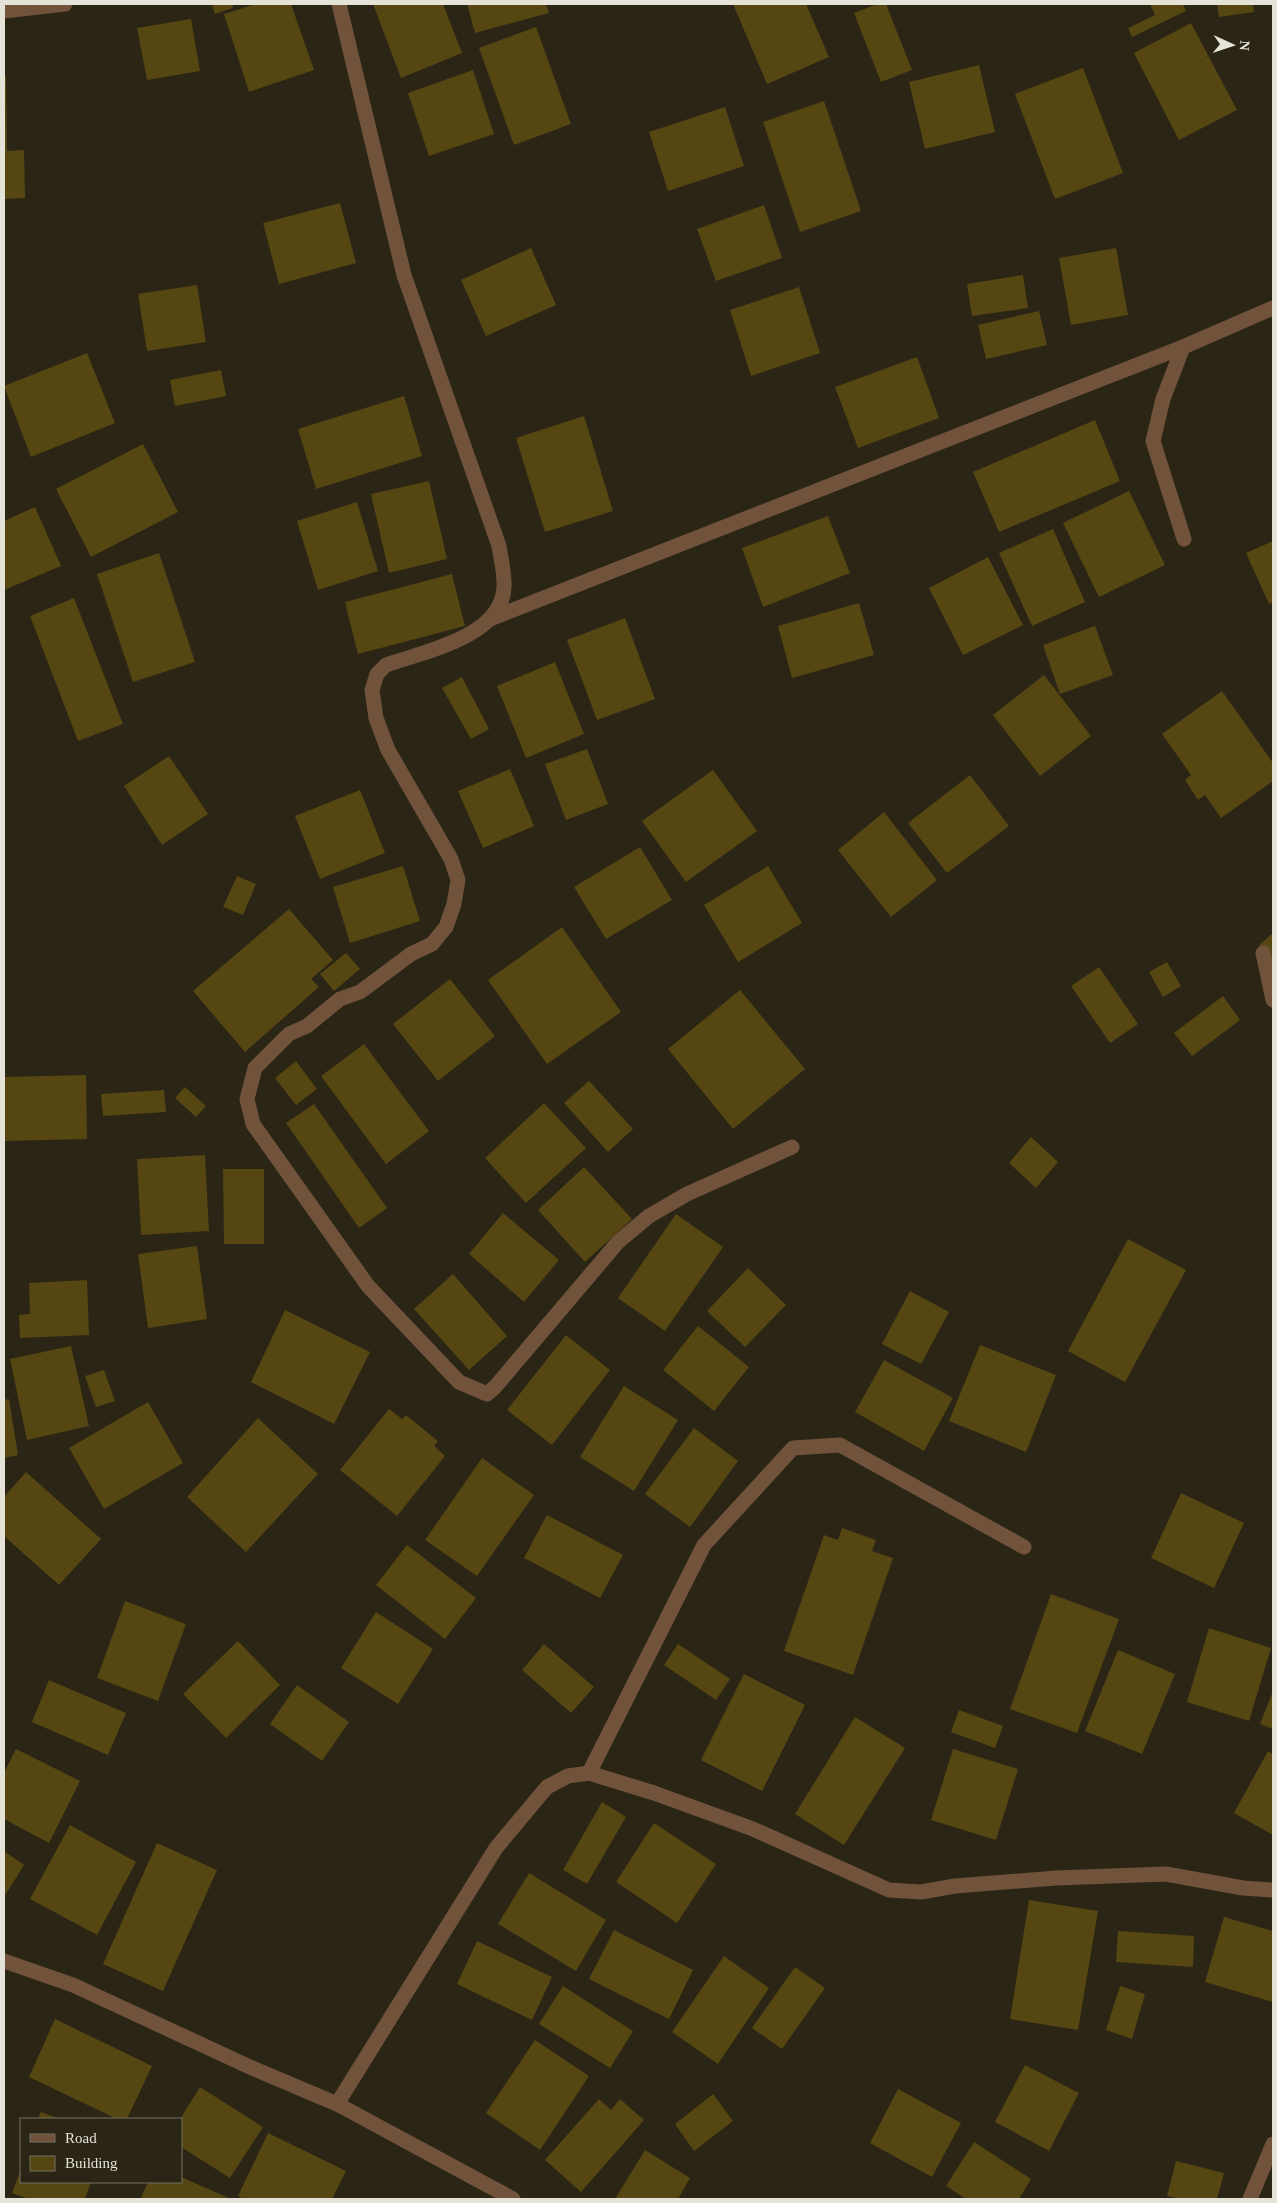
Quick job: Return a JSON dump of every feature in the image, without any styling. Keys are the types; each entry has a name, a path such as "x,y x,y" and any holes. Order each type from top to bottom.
{"street":[{"path":"4,11 64,4"},
{"path":"340,4 404,275 499,546 504,587 500,604 490,619"},
{"path":"792,1147 687,1194 649,1216 618,1242 487,1394 459,1382 368,1286 253,1124 247,1099 255,1068 289,1034 307,1026 340,999 360,992 411,954 432,944 446,927 454,904 458,880 451,859 388,750 376,718 372,690 377,674 386,665 460,640 490,619 1183,347 1273,308"},
{"path":"1183,347 1163,399 1153,441 1184,539"},
{"path":"1263,953 1273,1000"},
{"path":"589,1773 704,1545 792,1448 840,1445 1024,1547"},
{"path":"337,2104 496,1848 547,1787 568,1776 589,1773 654,1793 753,1829 889,1890 921,1892 955,1886 1056,1878 1166,1874 1243,1888 1273,1890"},
{"path":"4,1961 73,1985 252,2068 337,2104 513,2199"},
{"path":"1250,2199 1273,2144"}],"building":[{"path":"212,4 232,4 233,8 215,14"},
{"path":"256,4 291,4 314,70 249,92 224,14"},
{"path":"373,4 443,4 462,53 401,78"},
{"path":"467,4 546,4 549,13 475,33"},
{"path":"733,4 806,4 829,57 767,84"},
{"path":"877,4 886,4 912,70 881,82 854,13"},
{"path":"1150,4 1183,4 1186,11 1132,37 1128,28 1155,15"},
{"path":"1217,4 1253,4 1254,12 1219,17"},
{"path":"191,19 200,71 147,80 137,28"},
{"path":"1191,23 1237,110 1179,140 1134,53"},
{"path":"536,27 571,124 514,145 479,48"},
{"path":"979,65 995,132 925,149 909,82"},
{"path":"1083,68 1123,173 1055,199 1015,94"},
{"path":"473,70 494,134 429,156 408,93"},
{"path":"4,76 6,76 7,151 24,150 25,198 4,199"},
{"path":"824,101 861,211 800,232 763,122"},
{"path":"725,107 744,166 668,191 649,132"},
{"path":"340,203 356,263 279,284 263,223"},
{"path":"764,205 782,258 716,281 697,229"},
{"path":"531,248 556,305 486,336 461,280"},
{"path":"1116,248 1128,315 1071,325 1059,258"},
{"path":"1023,275 1028,308 972,316 967,284"},
{"path":"197,285 206,342 147,351 138,294"},
{"path":"799,287 820,353 751,376 730,310"},
{"path":"1039,311 1047,345 986,359 978,325"},
{"path":"87,353 115,423 31,457 4,386"},
{"path":"917,357 939,418 858,448 835,387"},
{"path":"221,370 226,396 175,406 170,380"},
{"path":"404,396 422,456 316,489 298,429"},
{"path":"584,416 613,511 545,532 516,438"},
{"path":"1095,420 1120,481 999,532 973,472"},
{"path":"143,444 178,512 91,557 56,489"},
{"path":"429,481 447,559 389,573 371,494"},
{"path":"1129,491 1165,565 1099,597 1063,523"},
{"path":"357,502 378,571 318,590 297,521"},
{"path":"35,507 61,566 4,590 4,521"},
{"path":"828,516 850,573 763,607 742,548"},
{"path":"1053,529 1085,602 1032,626 999,553"},
{"path":"1273,541 1273,602 1269,604 1246,553"},
{"path":"159,553 195,662 133,682 97,574"},
{"path":"988,557 1023,625 963,655 929,588"},
{"path":"452,574 465,626 358,654 345,602"},
{"path":"74,598 123,724 78,741 30,616"},
{"path":"859,603 874,655 792,678 778,626"},
{"path":"625,618 655,699 597,720 567,640"},
{"path":"1095,626 1113,675 1060,694 1043,645"},
{"path":"555,662 584,734 526,758 497,686"},
{"path":"1044,675 1091,736 1040,776 993,715"},
{"path":"462,677 489,729 471,739 442,688"},
{"path":"1222,691 1273,763 1273,781 1221,818 1205,795 1198,800 1185,780 1191,775 1162,734"},
{"path":"587,749 608,804 566,820 545,764"},
{"path":"169,756 208,814 162,845 124,786"},
{"path":"510,769 534,826 483,848 458,791"},
{"path":"713,770 757,831 686,882 642,821"},
{"path":"970,775 1009,826 947,873 908,823"},
{"path":"360,790 385,853 320,879 295,816"},
{"path":"884,812 937,880 891,917 838,850"},
{"path":"640,847 672,900 606,939 574,887"},
{"path":"403,866 420,921 350,943 333,887"},
{"path":"768,866 802,923 738,962 704,905"},
{"path":"237,876 256,884 243,915 223,907"},
{"path":"289,909 333,960 311,979 319,987 245,1052 193,991"},
{"path":"562,927 621,1012 547,1064 488,980"},
{"path":"1273,933 1273,962 1259,945"},
{"path":"346,953 360,969 334,991 320,974"},
{"path":"1167,962 1181,986 1163,997 1149,972"},
{"path":"1099,967 1138,1024 1110,1043 1071,986"},
{"path":"450,979 495,1036 438,1081 393,1024"},
{"path":"740,990 805,1069 733,1129 668,1049"},
{"path":"1223,996 1240,1020 1192,1056 1174,1033"},
{"path":"364,1044 429,1131 386,1164 321,1076"},
{"path":"296,1061 317,1089 296,1105 275,1078"},
{"path":"86,1075 87,1139 4,1141 4,1077"},
{"path":"589,1081 633,1129 608,1152 564,1103"},
{"path":"185,1087 206,1106 196,1117 175,1098"},
{"path":"164,1090 166,1112 103,1116 101,1094"},
{"path":"544,1103 586,1148 526,1203 485,1158"},
{"path":"314,1104 387,1208 359,1228 286,1123"},
{"path":"1031,1137 1058,1162 1036,1188 1009,1163"},
{"path":"205,1155 209,1231 141,1235 137,1159"},
{"path":"584,1167 632,1219 585,1262 538,1210"},
{"path":"223,1169 264,1169 264,1244 224,1244"},
{"path":"503,1213 559,1260 524,1302 469,1254"},
{"path":"676,1214 723,1247 665,1331 618,1298"},
{"path":"1128,1239 1186,1270 1125,1382 1068,1351"},
{"path":"197,1246 207,1319 148,1328 138,1254"},
{"path":"748,1268 786,1305 745,1347 707,1311"},
{"path":"453,1274 507,1336 469,1370 414,1309"},
{"path":"87,1280 89,1335 20,1338 19,1315 30,1314 29,1283"},
{"path":"910,1291 949,1312 921,1364 882,1344"},
{"path":"285,1310 370,1352 334,1424 251,1382"},
{"path":"698,1326 749,1367 714,1411 663,1370"},
{"path":"566,1335 610,1370 552,1445 507,1410"},
{"path":"980,1345 1056,1375 1026,1452 949,1421"},
{"path":"71,1346 89,1426 27,1440 10,1359"},
{"path":"884,1360 953,1398 924,1451 855,1412"},
{"path":"104,1370 115,1401 96,1407 85,1376"},
{"path":"624,1386 678,1420 634,1491 580,1457"},
{"path":"9,1399 18,1455 4,1458 4,1400"},
{"path":"148,1402 183,1463 104,1509 69,1448"},
{"path":"389,1409 402,1419 406,1415 438,1441 434,1446 445,1456 397,1516 340,1470"},
{"path":"258,1418 318,1474 246,1552 187,1497"},
{"path":"694,1428 738,1461 690,1527 645,1494"},
{"path":"482,1458 534,1495 477,1576 425,1540"},
{"path":"26,1472 101,1539 59,1585 4,1536 4,1497"},
{"path":"1181,1493 1244,1523 1214,1588 1151,1558"},
{"path":"547,1515 623,1555 600,1598 524,1558"},
{"path":"842,1528 876,1540 872,1551 893,1558 853,1675 784,1651 824,1535 838,1540"},
{"path":"407,1545 476,1598 445,1639 376,1585"},
{"path":"1051,1594 1119,1619 1077,1733 1010,1709"},
{"path":"125,1601 186,1624 158,1701 97,1678"},
{"path":"376,1612 433,1649 398,1704 341,1668"},
{"path":"1209,1628 1271,1648 1249,1721 1187,1702"},
{"path":"238,1641 280,1685 226,1738 183,1694"},
{"path":"544,1644 594,1687 571,1713 522,1670"},
{"path":"678,1644 730,1679 716,1700 664,1665"},
{"path":"1118,1650 1175,1674 1142,1754 1085,1731"},
{"path":"744,1674 805,1705 762,1791 701,1760"},
{"path":"49,1680 126,1713 108,1755 32,1722"},
{"path":"297,1685 349,1722 322,1761 270,1724"},
{"path":"1273,1691 1273,1729 1260,1724"},
{"path":"959,1710 1003,1726 995,1748 951,1732"},
{"path":"855,1717 905,1748 844,1845 795,1814"},
{"path":"16,1749 80,1781 49,1843 4,1819 4,1773"},
{"path":"953,1749 1018,1769 996,1840 931,1820"},
{"path":"1268,1751 1273,1754 1273,1835 1234,1813"},
{"path":"602,1802 626,1817 587,1884 563,1870"},
{"path":"654,1823 716,1864 677,1923 616,1882"},
{"path":"70,1825 136,1862 97,1935 30,1899"},
{"path":"157,1843 217,1870 163,1991 103,1964"},
{"path":"4,1851 24,1865 4,1897"},
{"path":"529,1873 606,1920 576,1971 498,1924"},
{"path":"1029,1900 1098,1911 1078,2030 1010,2019"},
{"path":"1224,1917 1273,1931 1273,2002 1205,1982"},
{"path":"614,1930 693,1970 669,2019 589,1979"},
{"path":"1118,1931 1194,1936 1193,1967 1116,1962"},
{"path":"477,1941 552,1977 532,2020 457,1984"},
{"path":"724,1956 769,1988 718,2064 672,2032"},
{"path":"795,1967 825,1988 782,2049 752,2028"},
{"path":"563,1986 633,2031 610,2068 539,2024"},
{"path":"1120,1986 1145,1994 1132,2039 1106,2030"},
{"path":"55,2019 152,2066 127,2118 115,2118 29,2077"},
{"path":"535,2040 589,2076 540,2150 486,2113"},
{"path":"1025,2065 1079,2093 1049,2151 995,2122"},
{"path":"200,2087 263,2127 230,2178 182,2148 181,2118"},
{"path":"898,2089 961,2123 932,2177 870,2143"},
{"path":"713,2094 733,2121 694,2151 675,2124"},
{"path":"599,2099 611,2110 620,2099 644,2120 581,2192 545,2160"},
{"path":"41,2112 57,2118 38,2118"},
{"path":"268,2133 346,2171 332,2199 244,2199 238,2196"},
{"path":"974,2142 1031,2179 1019,2199 966,2199 946,2186"},
{"path":"645,2150 690,2178 678,2199 615,2199"},
{"path":"1176,2161 1224,2173 1217,2199 1180,2199 1167,2196"},
{"path":"20,2172 20,2183 91,2183 85,2199 29,2199 12,2193"},
{"path":"182,2177 231,2199 141,2198 148,2183 182,2183"}]}
